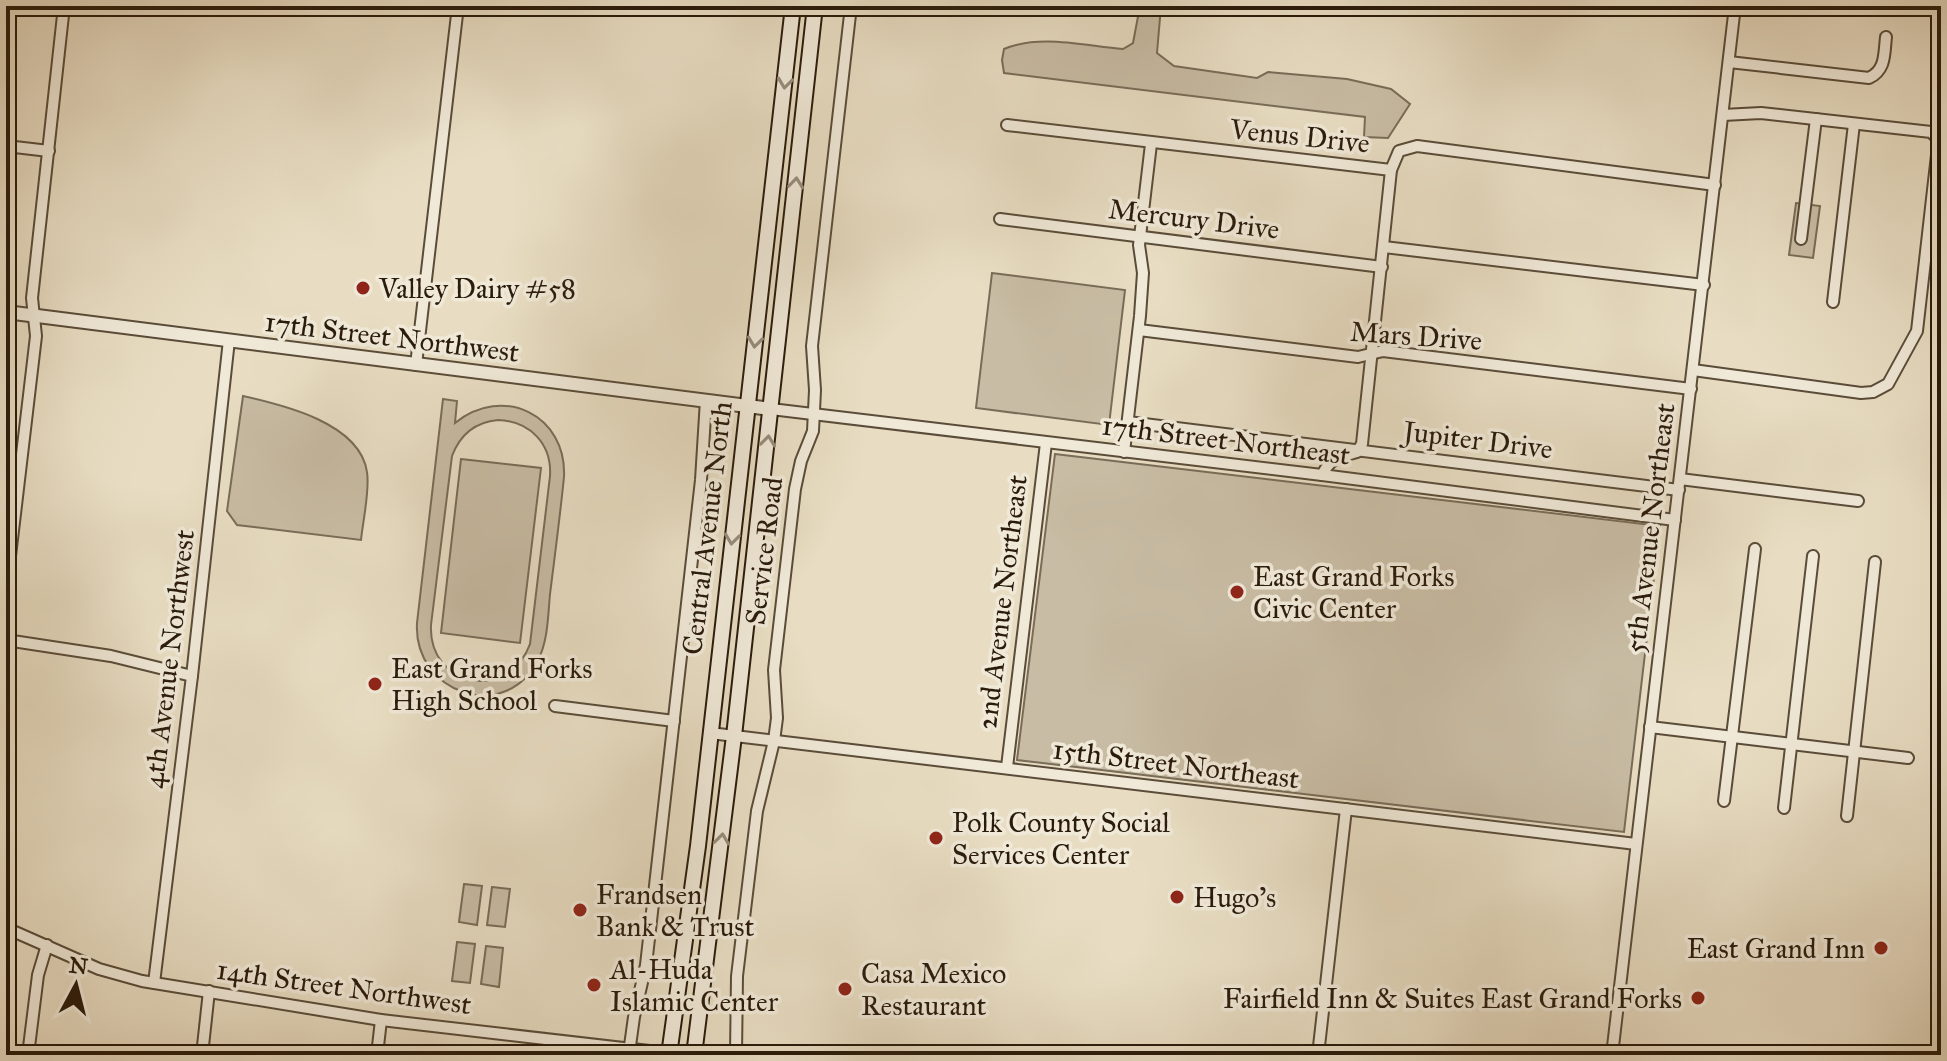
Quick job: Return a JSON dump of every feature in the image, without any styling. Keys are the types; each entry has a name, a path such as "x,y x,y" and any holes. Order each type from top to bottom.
{"main road":[{"name":"Central Avenue North","path":"674,1054 793,6"},
{"name":"Central Avenue North","path":"694,1055 734,736 815,6"}],"street":[{"path":"6,590 36,336 32,298 64,6"},
{"path":"416,365 458,6"},
{"name":"Service Road","path":"736,1055 737,976 757,811 777,718 774,670 793,504 801,461 812,438 812,346 851,6"},
{"name":"5th Avenue Northeast","path":"1612,1055 1735,6"},
{"path":"1729,62 1869,78 1879,73 1882,66 1886,37"},
{"path":"1693,370 1861,393 1873,392 1888,384 1917,331 1938,139 1931,132 1816,119 1761,113 1723,115"},
{"path":"1801,239 1816,119"},
{"path":"1833,302 1854,124"},
{"name":"Venus Drive","path":"1007,125 1391,170 1399,151 1417,146 1715,185"},
{"path":"1124,452 1139,330 1143,273 1139,252 1151,144"},
{"path":"6,146 49,151"},
{"path":"1322,475 1335,457 1360,449 1391,170"},
{"name":"Mercury Drive","path":"1000,219 1382,267"},
{"path":"1384,247 1704,285"},
{"name":"17th Street Northwest","path":"6,312 771,409"},
{"name":"Mars Drive","path":"1139,330 1358,357 1383,351 1691,389"},
{"name":"4th Avenue Northwest","path":"154,983 229,340"},
{"path":"629,1052 646,965 701,480 706,400"},
{"name":"17th Street Northeast","path":"771,409 1675,520"},
{"name":"Jupiter Drive","path":"1128,422 1858,501"},
{"name":"2nd Avenue Northeast","path":"1007,767 1046,443"},
{"path":"1724,801 1755,549"},
{"path":"1784,808 1813,556"},
{"path":"1847,816 1875,562"},
{"path":"6,640 111,656 192,676"},
{"path":"555,706 674,721"},
{"path":"1650,727 1908,758"},
{"name":"15th Street Northeast","path":"710,733 1636,844"},
{"path":"1318,1055 1346,809"},
{"name":"14th Street Northwest","path":"6,928 113,974 154,983 381,1020 629,1052 674,1054"},
{"path":"28,1055 38,975 47,945"},
{"path":"202,1055 209,991"},
{"path":"377,1055 381,1020"}],"shaded area":[{"path":"1140,6 1161,6 1157,53 1174,66 1257,78 1268,72 1347,79 1391,89 1410,104 1388,138 1364,137 1365,117 1004,73 1004,49 1032,42 1123,49 1133,43"},
{"path":"1796,203 1820,206 1813,258 1789,255"},
{"path":"992,273 1125,290 1109,425 976,408"},
{"path":"243,396 298,411 335,429 350,441 361,455 368,479 361,540 237,525 227,511"},
{"path":"443,399 457,401 455,423 493,406 529,412 543,422 555,437 562,455 564,477 547,628 538,660 523,680 505,691 484,695 464,692 445,683 430,667 420,647 417,623","holes":["490,421 510,421 537,436 550,464 530,644 519,663 505,675 488,680 471,680 455,674 442,662 433,646 431,625 452,456 459,442 475,427"]},
{"path":"1055,454 1660,526 1624,832 1017,760"},
{"path":"461,459 541,468 520,643 441,633"},
{"path":"464,884 482,886 477,925 459,922"},
{"path":"492,887 510,889 505,927 487,925"},
{"path":"457,942 475,944 470,983 452,981"},
{"path":"486,946 503,948 499,987 481,984"}],"place":[{"name":"Valley Dairy #58","path":"363,288"},
{"name":"East Grand Forks Civic Center","path":"1237,592"},
{"name":"East Grand Forks High School","path":"375,684"},
{"name":"Polk County Social Services Center","path":"936,838"},
{"name":"Hugo's","path":"1177,897"},
{"name":"Frandsen Bank & Trust","path":"580,910"},
{"name":"East Grand Inn","path":"1881,948"},
{"name":"Al-Huda Islamic Center","path":"594,985"},
{"name":"Casa Mexico Restaurant","path":"845,989"},
{"name":"Fairfield Inn & Suites East Grand Forks","path":"1698,998"}]}
